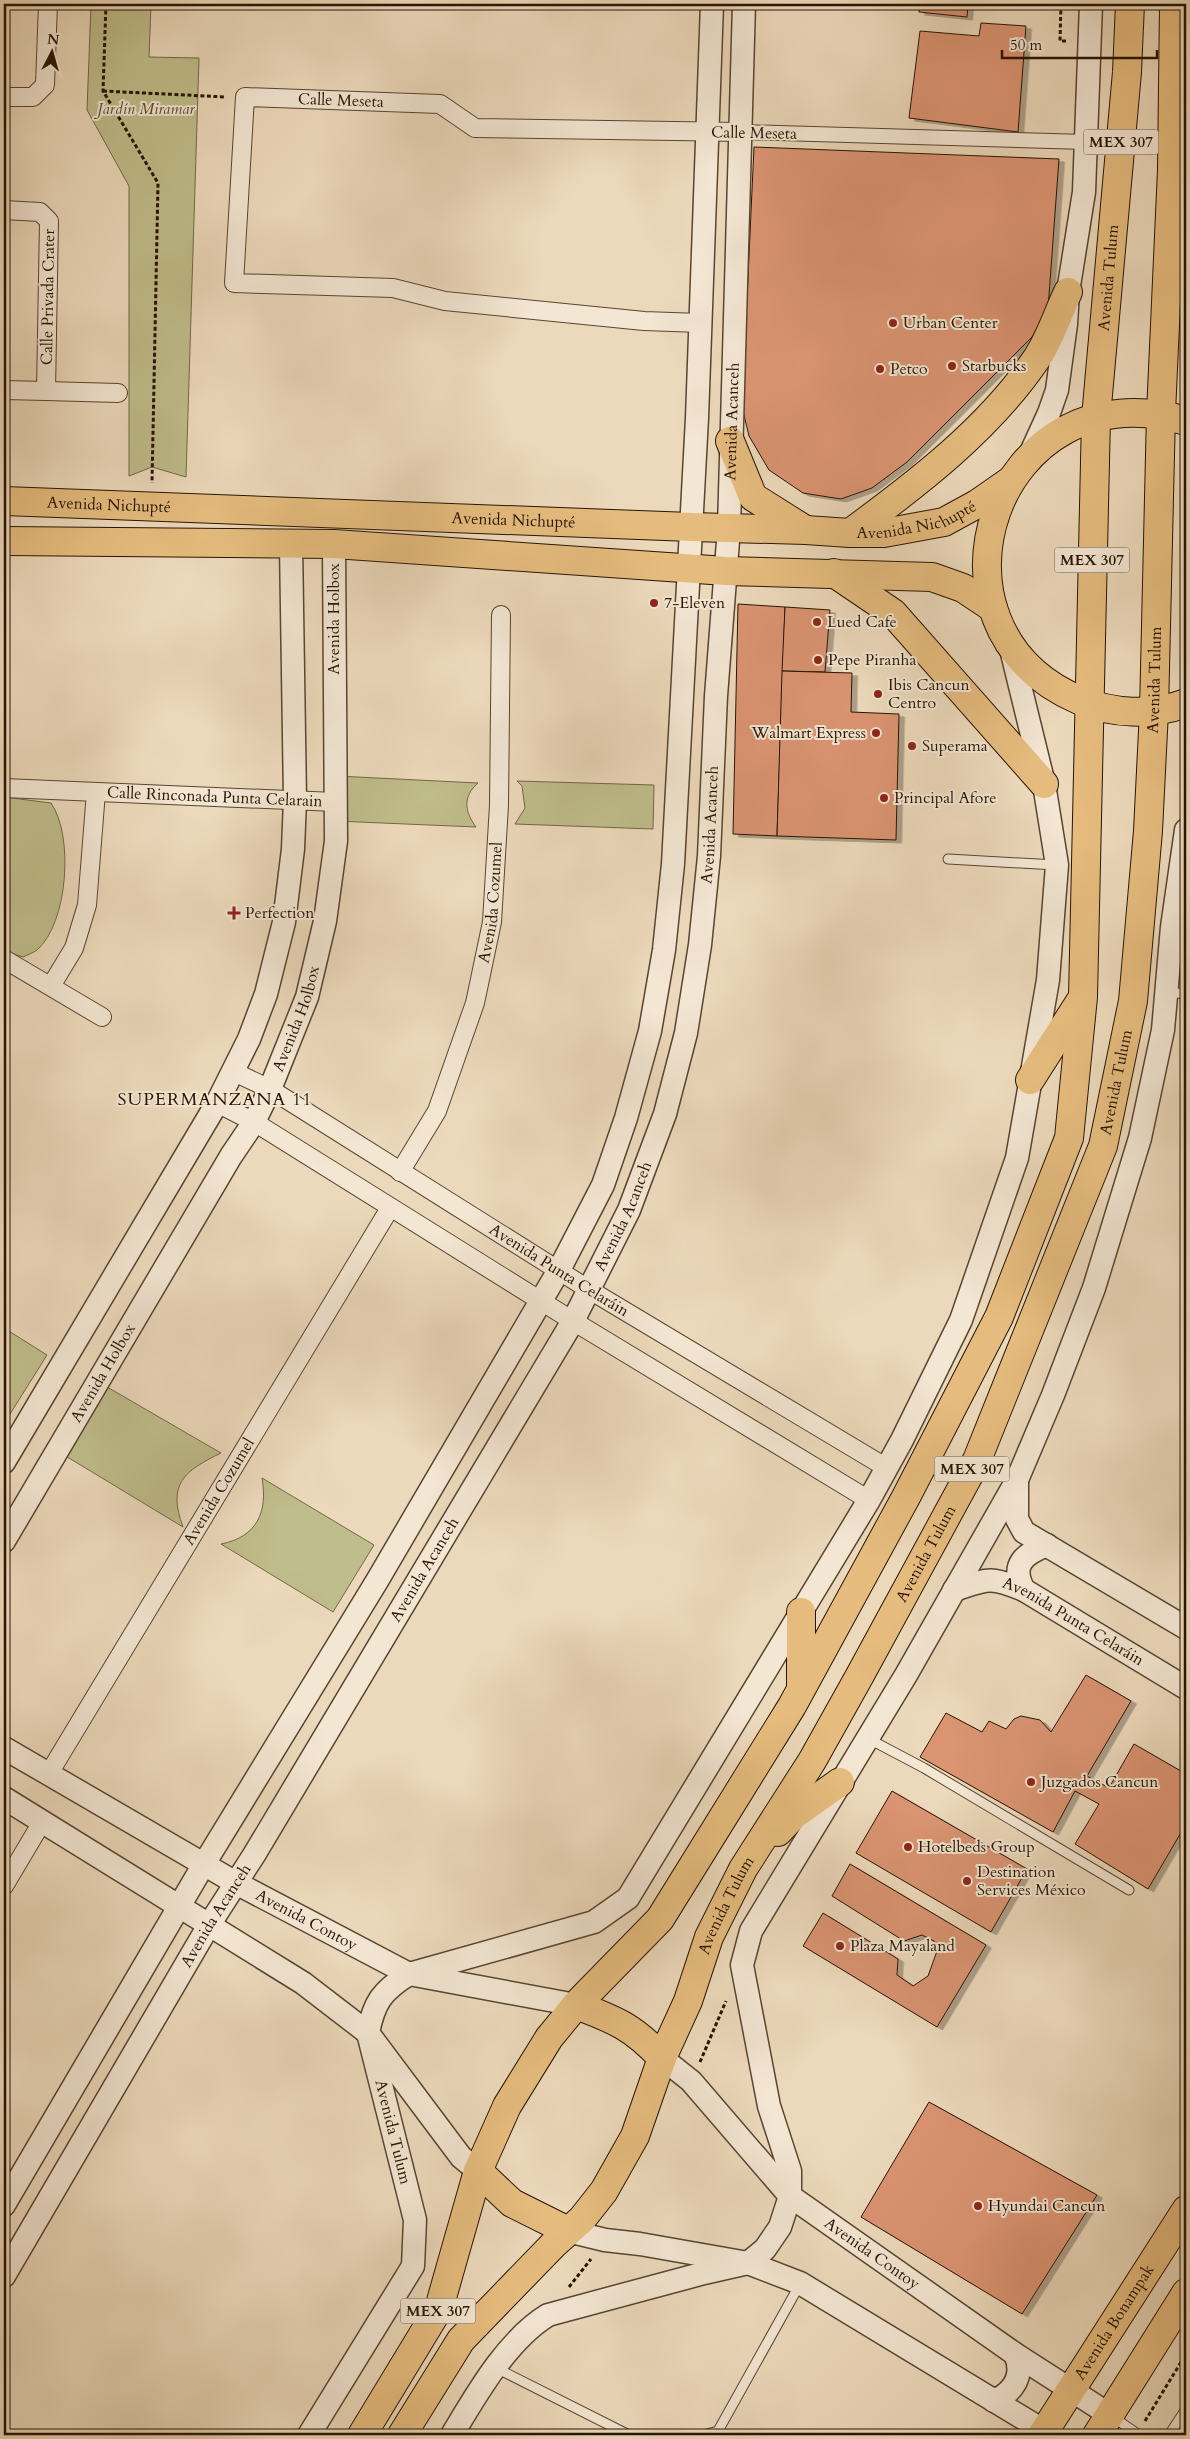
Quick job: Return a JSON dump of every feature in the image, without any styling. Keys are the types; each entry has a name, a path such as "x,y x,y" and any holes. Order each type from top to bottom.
{"main road":[{"name":"Avenida Tulum","path":"478,2171 507,2106 549,2038 576,2005 660,1919 800,1692 906,1497 999,1317 1069,1138 1083,997 1096,416 1127,72 1130,4"},
{"name":"Avenida Tulum","path":"568,2231 582,2219 604,2191 635,2136 662,2058 688,2001 709,1937 743,1870 816,1752 977,1460 1103,1146 1133,1001 1148,831 1154,711 1161,413 1172,170 1174,4"},
{"path":"1172,170 1186,131"},
{"path":"850,533 905,493 994,412 1038,357 1068,292"},
{"path":"1186,421 1161,413 1128,412 1096,416 1060,433 1028,459 1010,481 995,511 987,543 987,575 994,608 1009,642 1023,661 1040,677 1066,695 1089,704 1115,710 1154,711 1186,703"},
{"path":"730,441 753,497 806,530"},
{"name":"Avenida Nichupté","path":"4,501 884,533 944,522 978,504 1010,481"},
{"path":"4,542 334,544 726,571 932,577 963,588 994,608"},
{"path":"834,574 894,612 1044,784"},
{"path":"1030,1080 1083,997"},
{"path":"800,1692 801,1612"},
{"path":"743,1870 795,1814 840,1782"},
{"path":"576,2005 621,2024 641,2036 662,2058"},
{"path":"478,2171 512,2203 568,2231"},
{"name":"MEX 307","path":"362,2435 439,2308 478,2171"},
{"name":"Avenida Bonampak","path":"1046,2434 1071,2390 1186,2210"},
{"name":"MEX 307","path":"402,2435 462,2340 568,2231"},
{"path":"1104,2425 1186,2293"}],"street":[{"path":"4,97 33,96 45,85 48,4"},
{"name":"Avenida Acanceh","path":"4,2204 178,1907 377,1581 559,1270 603,1185 626,1118 650,1031 664,950 673,864 691,527 712,4"},
{"name":"Avenida Acanceh","path":"4,2276 209,1925 236,1884 573,1321 629,1210 665,1114 686,1033 700,945 710,856 716,696 729,528 730,441 742,132 744,4"},
{"name":"Avenida Tulum","path":"1028,459 1049,413 1057,390 1066,324 1068,292 1084,192 1091,4"},
{"path":"244,97 234,283 393,288 445,302 644,322 700,323"},
{"name":"Calle Meseta","path":"244,97 440,104 475,128 707,133 742,132 1086,142"},
{"name":"Calle Privada Crater","path":"4,210 40,212 49,221 46,391"},
{"path":"4,390 118,392"},
{"path":"4,1462 217,1103 234,1072 266,994 284,922 293,848 295,800 291,544"},
{"name":"Avenida Holbox","path":"4,1541 231,1156 254,1122 270,1089 307,997 326,921 336,841 334,544"},
{"name":"Avenida Cozumel","path":"400,1172 437,1111 475,1003 492,922 499,805 501,616"},
{"name":"Avenida Tulum","path":"308,2435 412,2266 415,2220 368,2033 372,2014 378,2000 391,1985 408,1974 594,1922 628,1898 869,1500 961,1320 1017,1158 1048,980 1056,865 1044,784 1009,642"},
{"name":"Calle Rinconada Punta Celarain","path":"4,788 335,802"},
{"name":"Calle Rinconada Punta Celarain","path":"51,986 74,948 87,905 96,792"},
{"name":"Avenida Tulum","path":"452,2435 496,2368 531,2326 548,2316 704,2273 748,2263 765,2249 780,2227 790,2196 790,2171 769,2106 742,1965 751,1931 867,1738 1017,1480 1053,1395 1094,1288 1137,1148 1163,1030 1177,993 1172,927 1186,830"},
{"path":"4,959 102,1017"},
{"name":"Avenida Punta Celaráin","path":"234,1072 270,1089 588,1290 886,1468"},
{"path":"217,1103 254,1122 573,1321 869,1500"},
{"name":"Avenida Cozumel","path":"48,1774 390,1208"},
{"path":"1017,1480 1017,1519 1024,1532 1186,1628"},
{"path":"1024,1590 1018,1579 1020,1563 1029,1552 1047,1545"},
{"name":"Avenida Punta Celaráin","path":"954,1590 984,1580 998,1580 1024,1590 1186,1688"},
{"name":"Avenida Contoy","path":"4,1748 236,1884 408,1974 576,2005"},
{"path":"4,1798 303,1983 368,2033 461,2157 478,2171"},
{"path":"4,1886 42,1822"},
{"name":"Avenida Contoy","path":"662,2058 691,2081 790,2196 1015,2354 1071,2390 1104,2425"},
{"path":"568,2231 605,2240 640,2244 748,2263 800,2283 1046,2434"},
{"path":"994,2401 1006,2395 1016,2383 1020,2368 1015,2354"}],"lane":[{"path":"948,859 1056,865"},
{"path":"867,1738 924,1768 1129,1890"},
{"path":"703,2435 718,2431 800,2283"},
{"path":"496,2368 629,2435"},
{"path":"1169,2435 1186,2408"},
{"path":"1104,2425 1138,2434"}],"path":[{"path":"106,4 103,91 158,183 151,506"},
{"path":"103,91 244,97"},
{"path":"691,2081 727,2000"},
{"path":"548,2316 605,2240"},
{"path":"1138,2434 1186,2354"}],"green space":[{"name":"Jardín Miramar","path":"91,4 151,4 149,57 199,58 186,477 152,467 129,476 129,186 87,110"},
{"path":"337,776 478,783 470,793 467,804 469,815 476,827 335,821"},
{"path":"517,781 654,785 653,829 515,824 525,808 522,786"},
{"path":"4,797 51,803 63,836 65,857 64,879 56,920 37,950 23,957 4,951"},
{"path":"4,1328 47,1355 5,1422 4,1421"},
{"path":"102,1384 221,1453 197,1466 182,1481 178,1489 177,1500 183,1527 59,1452"},
{"path":"262,1478 374,1545 333,1612 221,1544 243,1536 257,1521 263,1502"}],"building":[{"path":"919,4 968,4 967,17 919,12"},
{"path":"981,23 1026,26 1018,132 909,118 920,31 979,36"},
{"name":"Urban Center","path":"754,147 1059,159 1048,309 1032,337 907,462 872,488 841,499 803,493 769,470 749,436 742,407"},
{"path":"738,604 785,607 777,836 733,834"},
{"path":"785,607 830,610 825,672 782,671"},
{"path":"782,671 852,673 851,712 899,714 896,840 777,836"},
{"name":"Juzgados Cancun","path":"1086,1675 1131,1701 1087,1776 1109,1788 1134,1744 1186,1774 1186,1824 1148,1889 1075,1844 1099,1804 1075,1791 1053,1832 920,1757 946,1713 982,1732 989,1721 1006,1729 1014,1719 1021,1716 1040,1720 1051,1732"},
{"path":"892,1791 1027,1869 991,1932 856,1853"},
{"name":"Plaza Mayaland","path":"850,1864 986,1945 937,2027 803,1946 823,1913 898,1959 897,1975 913,1986 928,1976 937,1951 934,1941 922,1935 904,1941 832,1896"},
{"name":"Hyundai Cancun","path":"929,2102 1097,2195 1022,2314 861,2217"}],"place":[{"name":"Urban Center","path":"893,323"},
{"name":"Starbucks","path":"952,366"},
{"name":"Petco","path":"880,369"},
{"name":"7-Eleven","path":"654,603"},
{"name":"Lued Cafe","path":"817,622"},
{"name":"Pepe Piranha","path":"818,660"},
{"name":"Ibis Cancun Centro","path":"878,694"},
{"name":"Walmart Express","path":"876,733"},
{"name":"Superama","path":"912,746"},
{"name":"Principal Afore","path":"884,798"},
{"name":"Perfection","path":"234,913"},
{"name":"Juzgados Cancun","path":"1031,1782"},
{"name":"Hotelbeds Group","path":"908,1847"},
{"name":"Destination Services México","path":"967,1881"},
{"name":"Plaza Mayaland","path":"840,1946"},
{"name":"Hyundai Cancun","path":"978,2206"}],"district":[{"name":"SUPERMANZANA 11","path":"215,1099"}]}
